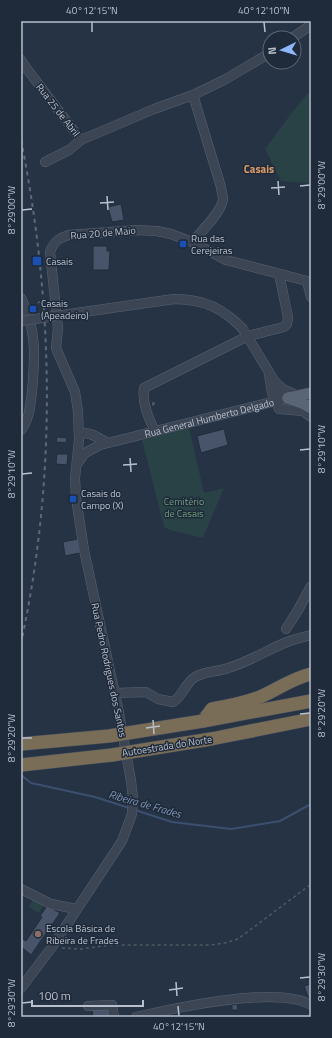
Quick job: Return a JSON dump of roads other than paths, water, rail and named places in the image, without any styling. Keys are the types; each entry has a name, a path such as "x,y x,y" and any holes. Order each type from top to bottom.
{"highway":[{"path":"203,721 212,709 243,703 261,696 300,676 311,674"},
{"path":"280,686 300,685 311,682"},
{"name":"Autoestrada do Norte","path":"21,744 108,736 203,721 311,701"},
{"name":"Autoestrada do Norte","path":"21,765 112,755 211,739 311,719"}],"main road":[{"name":"Rua General Humberto Delgado","path":"285,399 311,393"},
{"path":"285,399 302,403 311,408"}],"street":[{"path":"302,31 311,25"},
{"path":"45,162 69,150 81,140 154,108 193,95 224,80 262,58"},
{"name":"Rua 25 de Abril","path":"21,60 81,140"},
{"path":"193,95 221,186 223,200 211,221 192,242 226,260 309,282 311,297"},
{"name":"Rua 20 de Maio","path":"79,437 78,406 75,392 56,348 58,328 50,252 53,244 59,238 69,235 137,230 157,231 171,234 192,242"},
{"path":"155,431 147,415 144,388 246,333 284,326 287,324 288,317 279,274"},
{"path":"21,298 28,313 34,346 35,364 30,415 26,424 21,430"},
{"path":"21,321 174,299 188,299 213,306 226,313 246,333 268,372 272,383 285,399"},
{"path":"272,383 283,388 285,399 279,410 303,411 311,417"},
{"path":"259,405 272,383"},
{"name":"Rua General Humberto Delgado","path":"76,465 85,453 104,444 285,399"},
{"path":"79,437 85,433 92,434 104,444"},
{"name":"Rua Pedro Rodrigues dos Santos","path":"21,988 52,948 76,909 122,841 132,814 133,798 131,781 115,693 84,550 75,489 79,437"},
{"path":"286,629 311,586"},
{"path":"115,693 146,692 158,699 173,702 180,697 190,681 196,676 203,673 227,669 256,658 288,642 311,635"},
{"path":"21,888 51,904 76,909"},
{"path":"136,1017 173,1009 252,998 290,998 307,1003 311,1006"},
{"path":"88,1006 112,1005 114,1017"}],"waterway":[{"name":"Ribeira de Frades","path":"21,775 31,783 95,797 129,808"},
{"name":"Ribeira de Frades","path":"135,810 172,822 231,829 280,821 311,804"}],"railway":[{"path":"21,140 32,202 40,265 45,328 47,391 46,454 41,518 33,580 21,643"}],"place":[{"name":"Rua das Cerejeiras","path":"183,244"},
{"name":"Casais","path":"37,261"},
{"name":"Casais (Apeadeiro)","path":"33,309"},
{"name":"Casais do Campo (X)","path":"73,499"},
{"name":"Escola Básica de Ribeira de Frades","path":"38,934"}],"district":[{"name":"Casais","path":"259,169"}],"park label":[{"name":"Cemitério de Casais","path":"184,506"}]}
